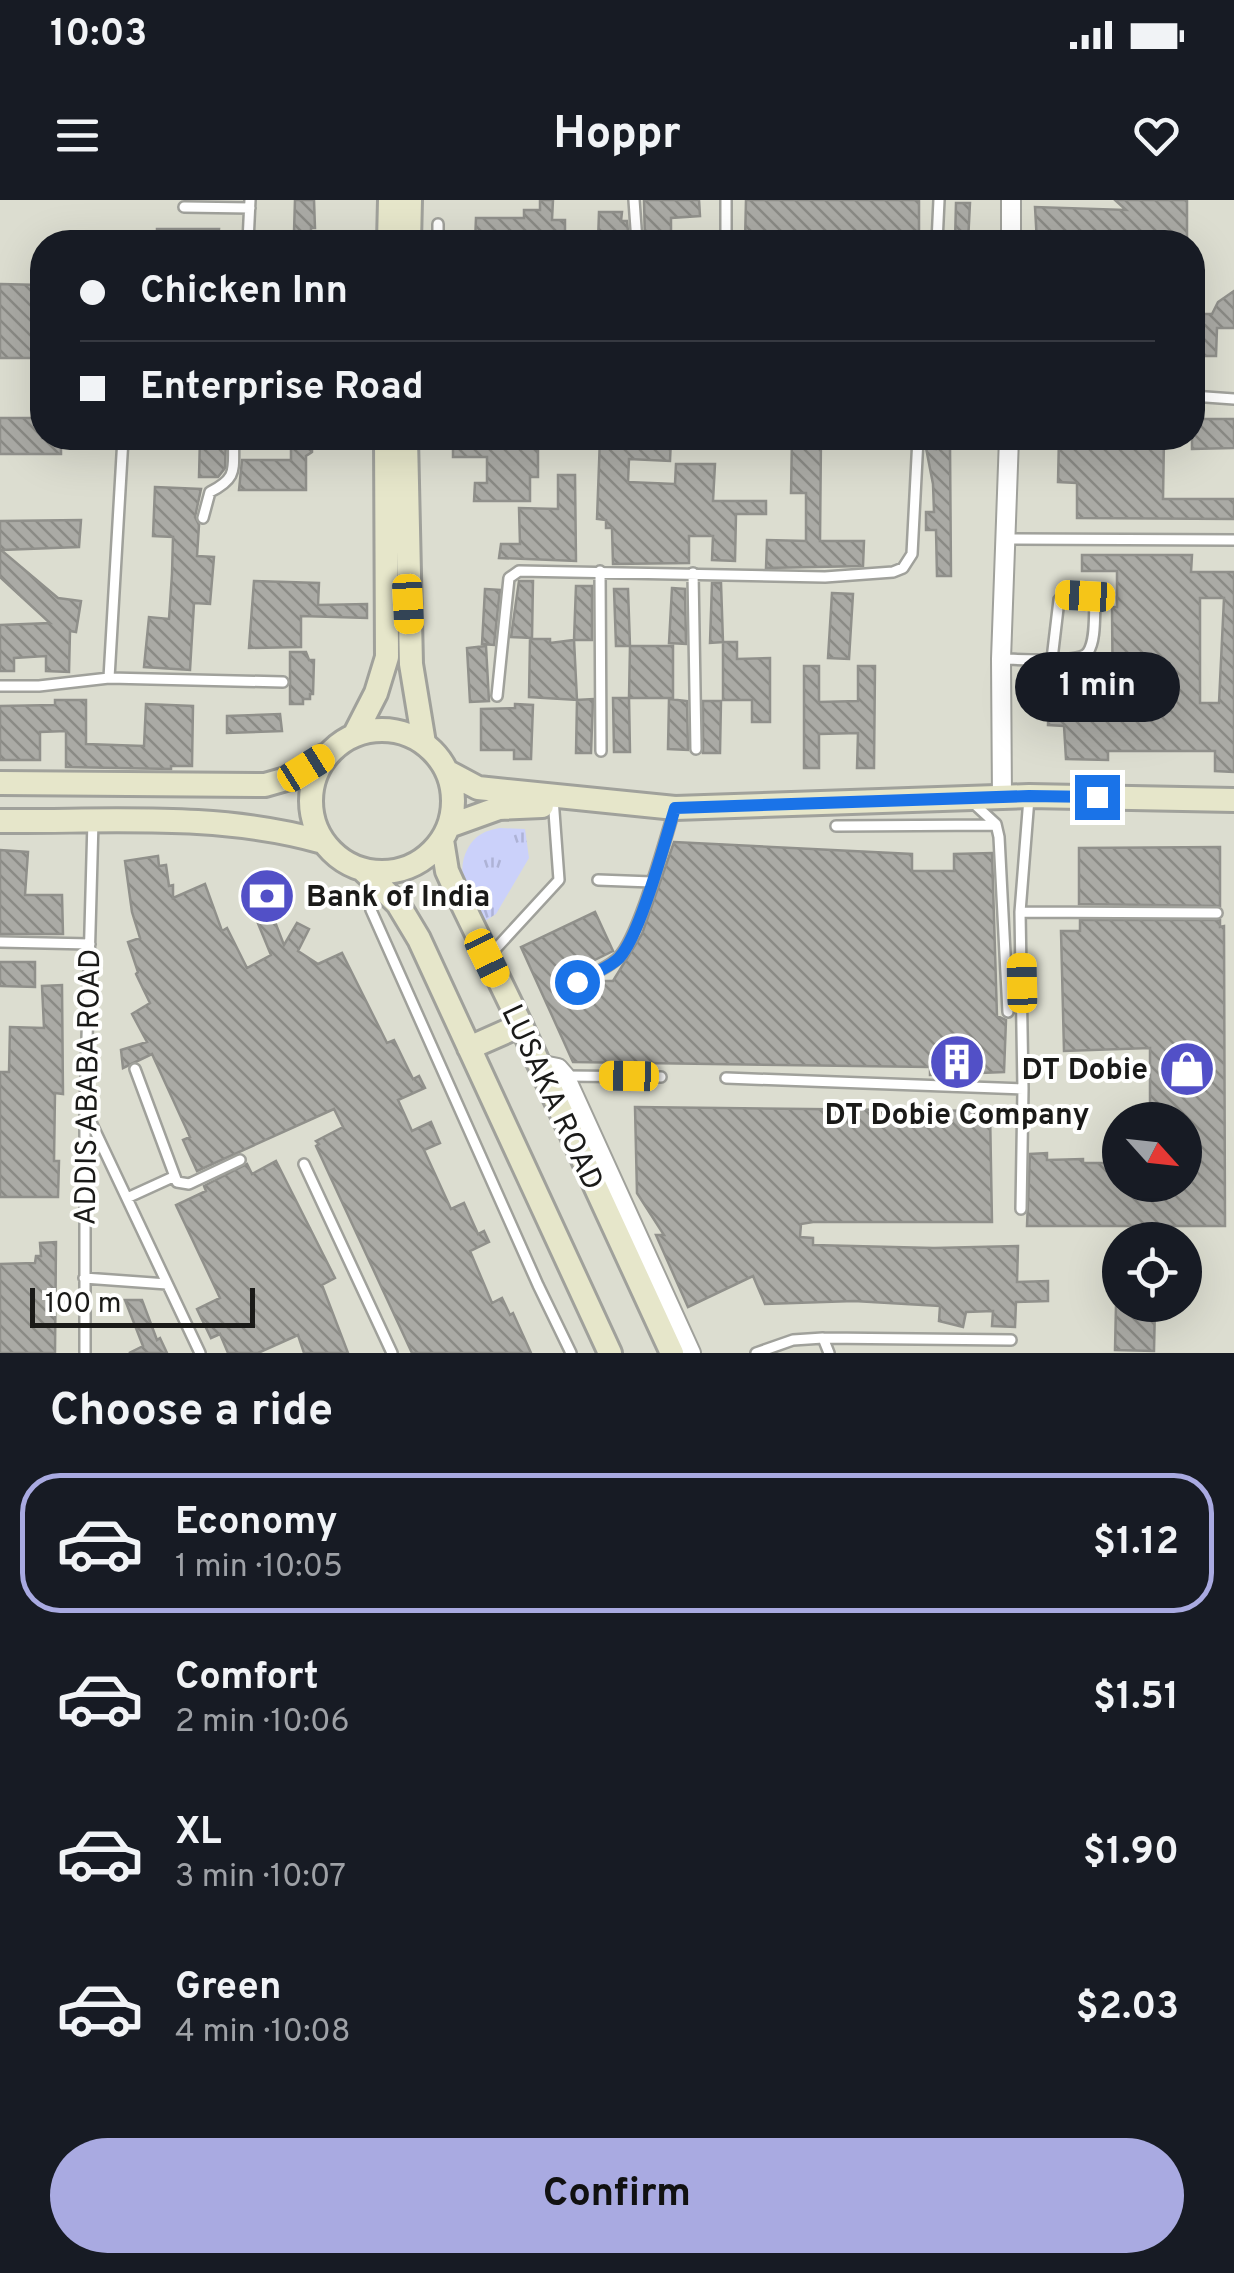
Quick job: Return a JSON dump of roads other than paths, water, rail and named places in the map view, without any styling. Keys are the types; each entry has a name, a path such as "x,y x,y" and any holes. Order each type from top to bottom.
{"main road":[{"path":"390,200 390,230"},
{"path":"409,230 410,200"},
{"path":"0,783 265,785 286,779 355,734 376,693 387,657 386,450"},
{"path":"406,450 410,664 424,743"},
{"path":"328,754 311,788 314,826 341,860 364,871 400,870 430,854 445,833 452,790 448,772 438,756 424,743 391,730 355,734"},
{"path":"448,772 478,788 553,801"},
{"path":"445,833 500,808 553,801 675,808 1029,796 1234,800"},
{"path":"0,820 246,826 323,842"},
{"name":"LUSAKA ROAD","path":"445,833 447,871 672,1353"},
{"name":"LUSAKA ROAD","path":"364,871 398,904 413,930 610,1353"},
{"path":"469,1048 522,1026"}],"street":[{"path":"1010,230 1011,200"},
{"path":"1002,799 1000,659 1009,450"},
{"path":"538,1064 558,1068 565,1076 692,1353"}],"lane":[{"path":"634,200 636,230"},
{"path":"726,200 726,230"},
{"path":"938,230 939,200"},
{"path":"184,207 250,204 249,230"},
{"path":"438,224 438,230"},
{"path":"1205,397 1234,399"},
{"path":"110,678 122,450"},
{"path":"203,518 210,492 229,482 233,474 234,450"},
{"path":"497,696 509,578 519,571 825,576 893,572 902,568 912,554 917,450"},
{"path":"1006,540 1234,540"},
{"path":"600,571 601,752"},
{"path":"694,573 696,750"},
{"path":"1000,659 1052,659 1078,659 1088,652 1095,603 1090,598 1065,595 1060,600 1052,659"},
{"path":"0,686 110,678 283,682"},
{"path":"1021,1209 1020,912 1029,796"},
{"path":"938,799 942,826"},
{"path":"968,799 997,824 1000,837 1008,1012"},
{"path":"553,801 559,880"},
{"path":"577,982 618,958 627,945 675,808"},
{"name":"ADDIS ABABA ROAD","path":"85,1353 85,1111 94,822"},
{"path":"836,826 997,824"},
{"path":"487,958 559,880 574,879"},
{"path":"598,880 652,882"},
{"path":"370,910 571,1353"},
{"path":"1020,912 1217,913"},
{"path":"0,942 90,944"},
{"path":"135,1069 173,1178 180,1184 189,1184 240,1160"},
{"path":"565,1076 661,1077"},
{"path":"726,1078 1023,1089"},
{"path":"85,1111 200,1353"},
{"path":"304,1164 392,1353"},
{"path":"127,1198 173,1178"},
{"path":"84,1278 167,1284"},
{"path":"823,1338 829,1353"},
{"path":"756,1353 793,1340 823,1338 1011,1340"}],"place":[{"name":"Bank of India","path":"267,896"},
{"name":"DT Dobie Company","path":"957,1062"},
{"name":"DT Dobie","path":"1187,1069"}]}
